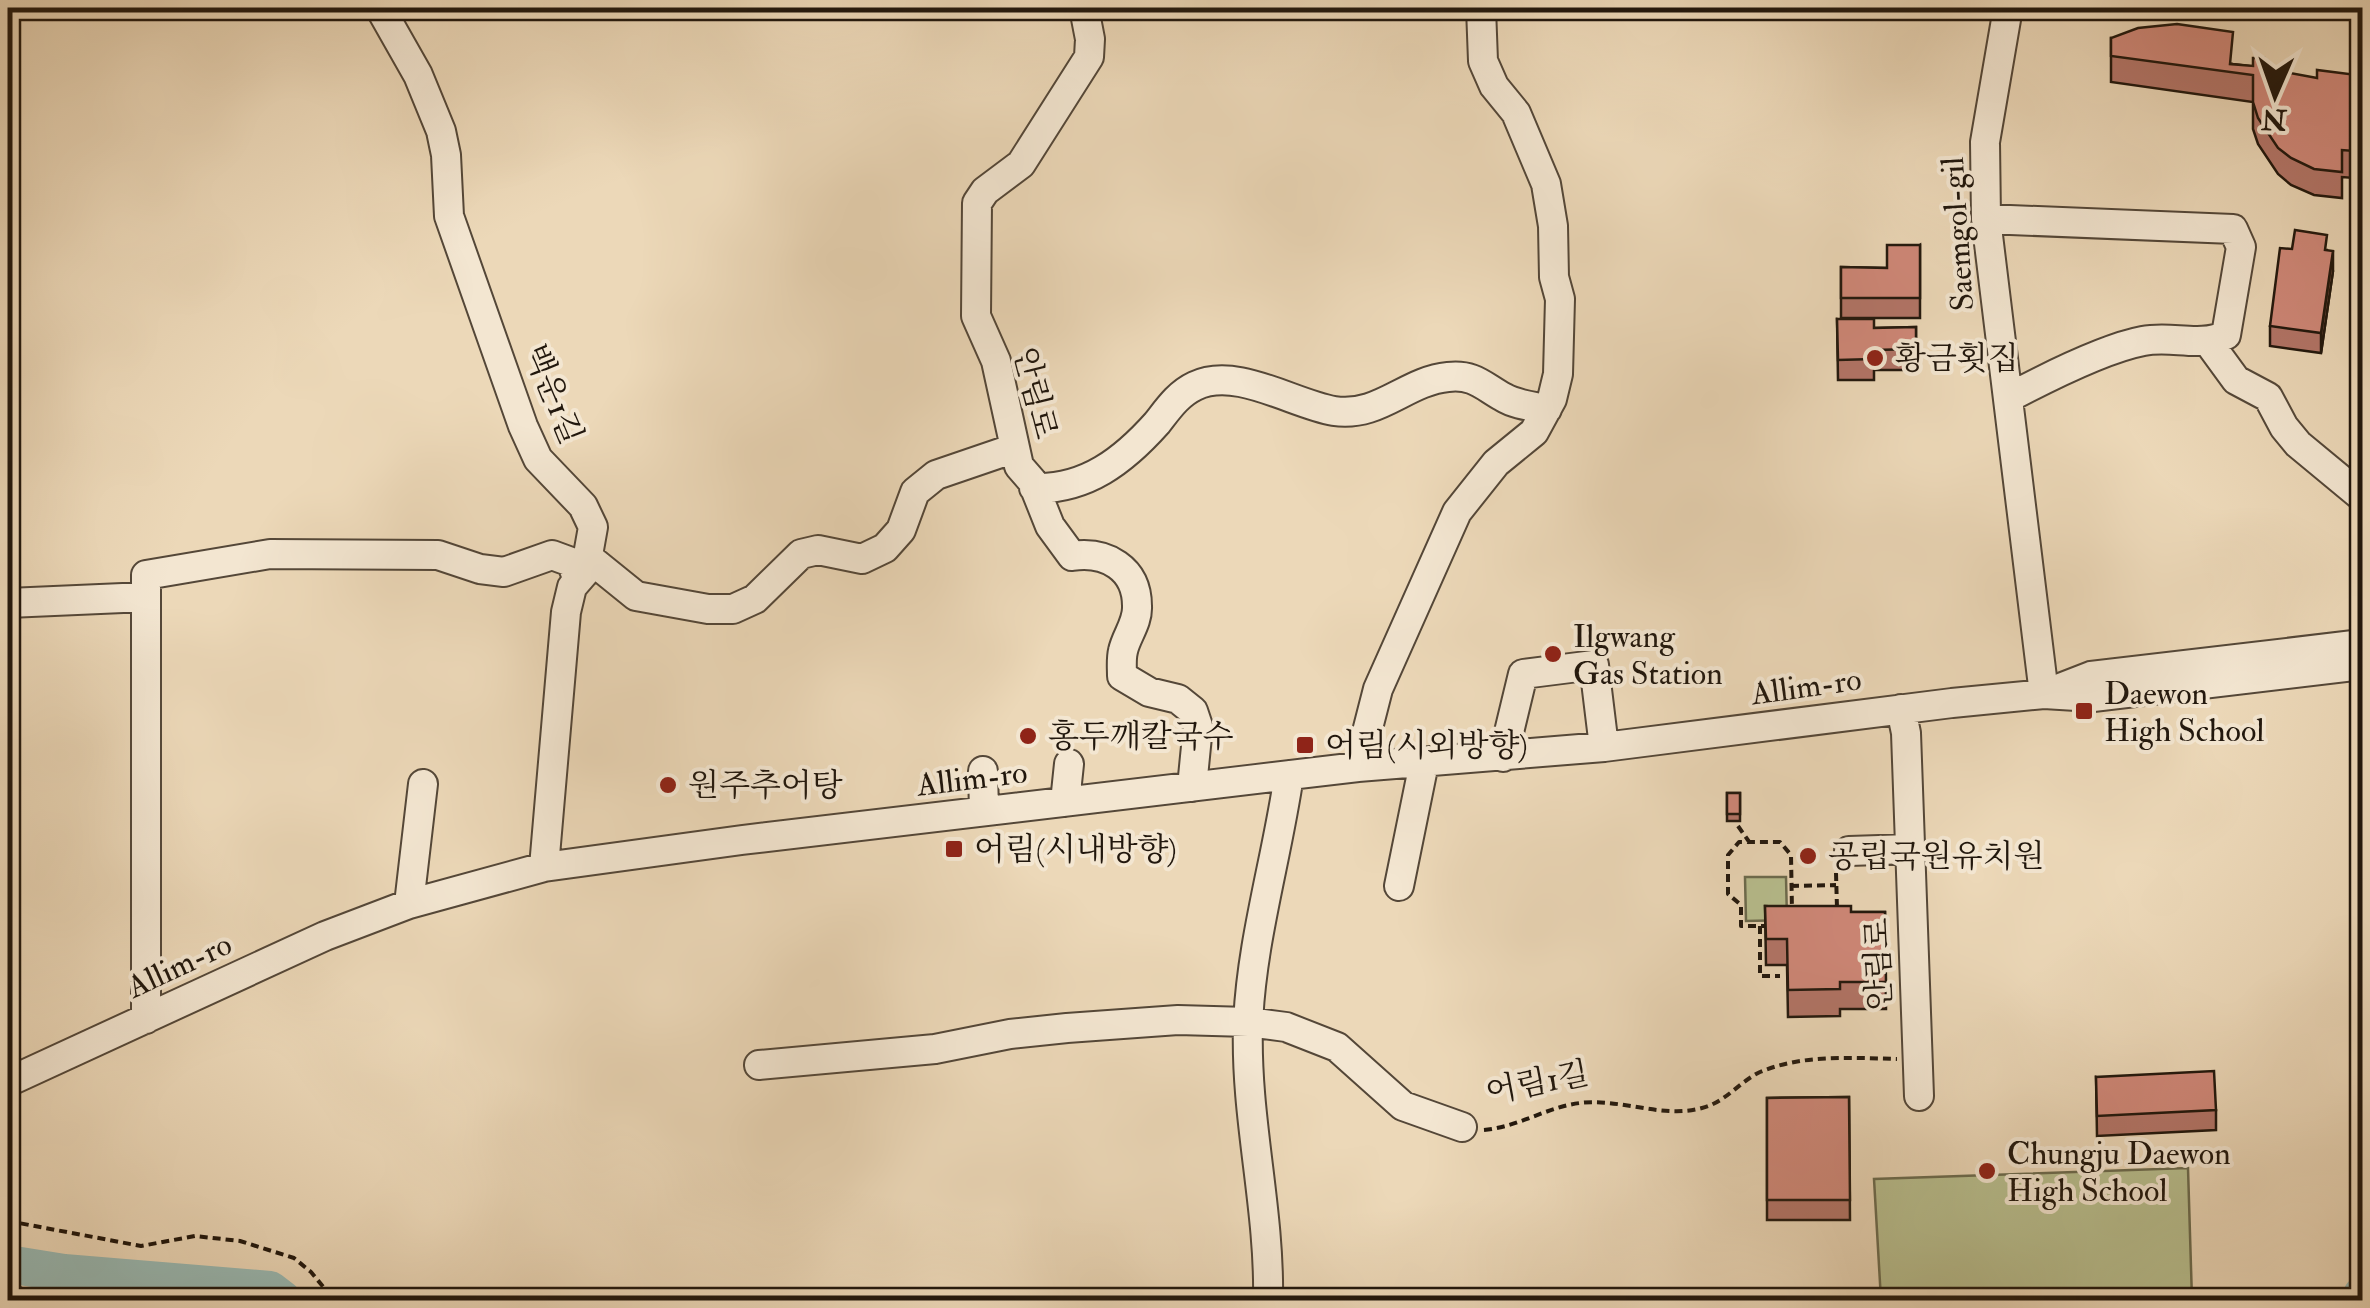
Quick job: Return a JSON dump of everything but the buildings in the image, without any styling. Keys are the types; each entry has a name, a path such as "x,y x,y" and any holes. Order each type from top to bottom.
{"street":[{"name":"백운1길","path":"380,8 418,75 441,131 449,216 522,426 538,459 582,506 593,527 584,569 572,587 566,612 544,867"},
{"name":"안림로","path":"1084,8 1089,57 1020,164 984,190 977,203 976,316 996,361 1019,466 1034,488 1050,526 1072,556 1092,553 1110,559 1125,571 1134,586 1138,608 1123,650 1122,676 1149,692 1178,699 1194,711 1198,726 1192,787"},
{"path":"1358,767 1378,690 1457,512 1496,463 1534,432 1547,409 1558,374 1560,300 1554,277 1546,184 1516,113 1494,86 1483,61 1482,8"},
{"name":"Saemgol-gil","path":"2014,8 1984,142 1986,219 2044,694"},
{"path":"1986,219 2233,229 2240,247 2226,335 2209,343 2164,337 2137,342 2008,398"},
{"path":"2209,343 2236,380 2268,397 2298,444 2362,497"},
{"path":"1034,488 1071,486 1113,463 1133,450 1181,394 1198,384 1266,387 1317,407 1361,412 1428,380 1470,376 1502,396 1547,409"},
{"path":"8,603 146,586 270,554 438,555 480,569 504,572 552,556 572,562 636,596 708,610 733,609 755,599 801,554 818,550 862,559 885,548 901,530 915,492 936,475 1015,448"},
{"path":"146,586 146,1019"},
{"name":"Allim-ro","path":"2044,694 2091,676 2362,644"},
{"path":"1504,757 1522,674 1594,665 1604,747"},
{"name":"Allim-ro","path":"8,1082 325,936 409,904 544,867 1358,767 1604,747 1901,709 2044,694 2093,697 2362,665"},
{"name":"안림로","path":"1901,709 1906,733 1919,1096"},
{"path":"1399,886 1424,763"},
{"path":"1065,802 1069,764"},
{"path":"983,771 984,811"},
{"path":"1268,1300 1269,1262 1248,1090 1248,1022 1290,775"},
{"path":"409,904 424,784"},
{"path":"1848,851 1910,850"},
{"name":"어림1길","path":"759,1065 862,1058 1067,1028 1178,1020 1248,1022 1286,1028 1337,1048 1403,1106 1462,1127"}],"path":[{"path":"1738,826 1750,842"},
{"path":"1776,926 1742,926 1741,904 1728,894 1728,855 1739,842 1780,842 1790,855 1792,925"},
{"path":"1837,912 1836,868 1848,851"},
{"path":"1791,886 1836,885"},
{"path":"1760,926 1760,976 1780,976"},
{"name":"어림1길","path":"1462,1127 1506,1128 1577,1103 1684,1112 1723,1100 1758,1073 1804,1060 1916,1059"},
{"path":"8,1221 141,1246 196,1236 240,1240 294,1258 334,1300"}],"green space":[{"path":"1745,877 1786,877 1787,920 1746,921"},
{"path":"2188,1168 2192,1300 1881,1300 1874,1179"}],"waterway":[{"path":"8,1264 64,1273 270,1290 283,1300"},
{"path":"2361,1300 2362,1295"}],"place":[{"name":"황금횟집","path":"1875,358"},
{"name":"Ilgwang Gas Station","path":"1553,654"},
{"name":"Daewon High School","path":"2084,711"},
{"name":"홍두깨칼국수","path":"1028,736"},
{"name":"어림(시외방향)","path":"1305,745"},
{"name":"원주추어탕","path":"668,785"},
{"name":"어림(시내방향)","path":"954,849"},
{"name":"공립국원유치원","path":"1808,856"},
{"name":"Chungju Daewon High School","path":"1987,1171"}]}
